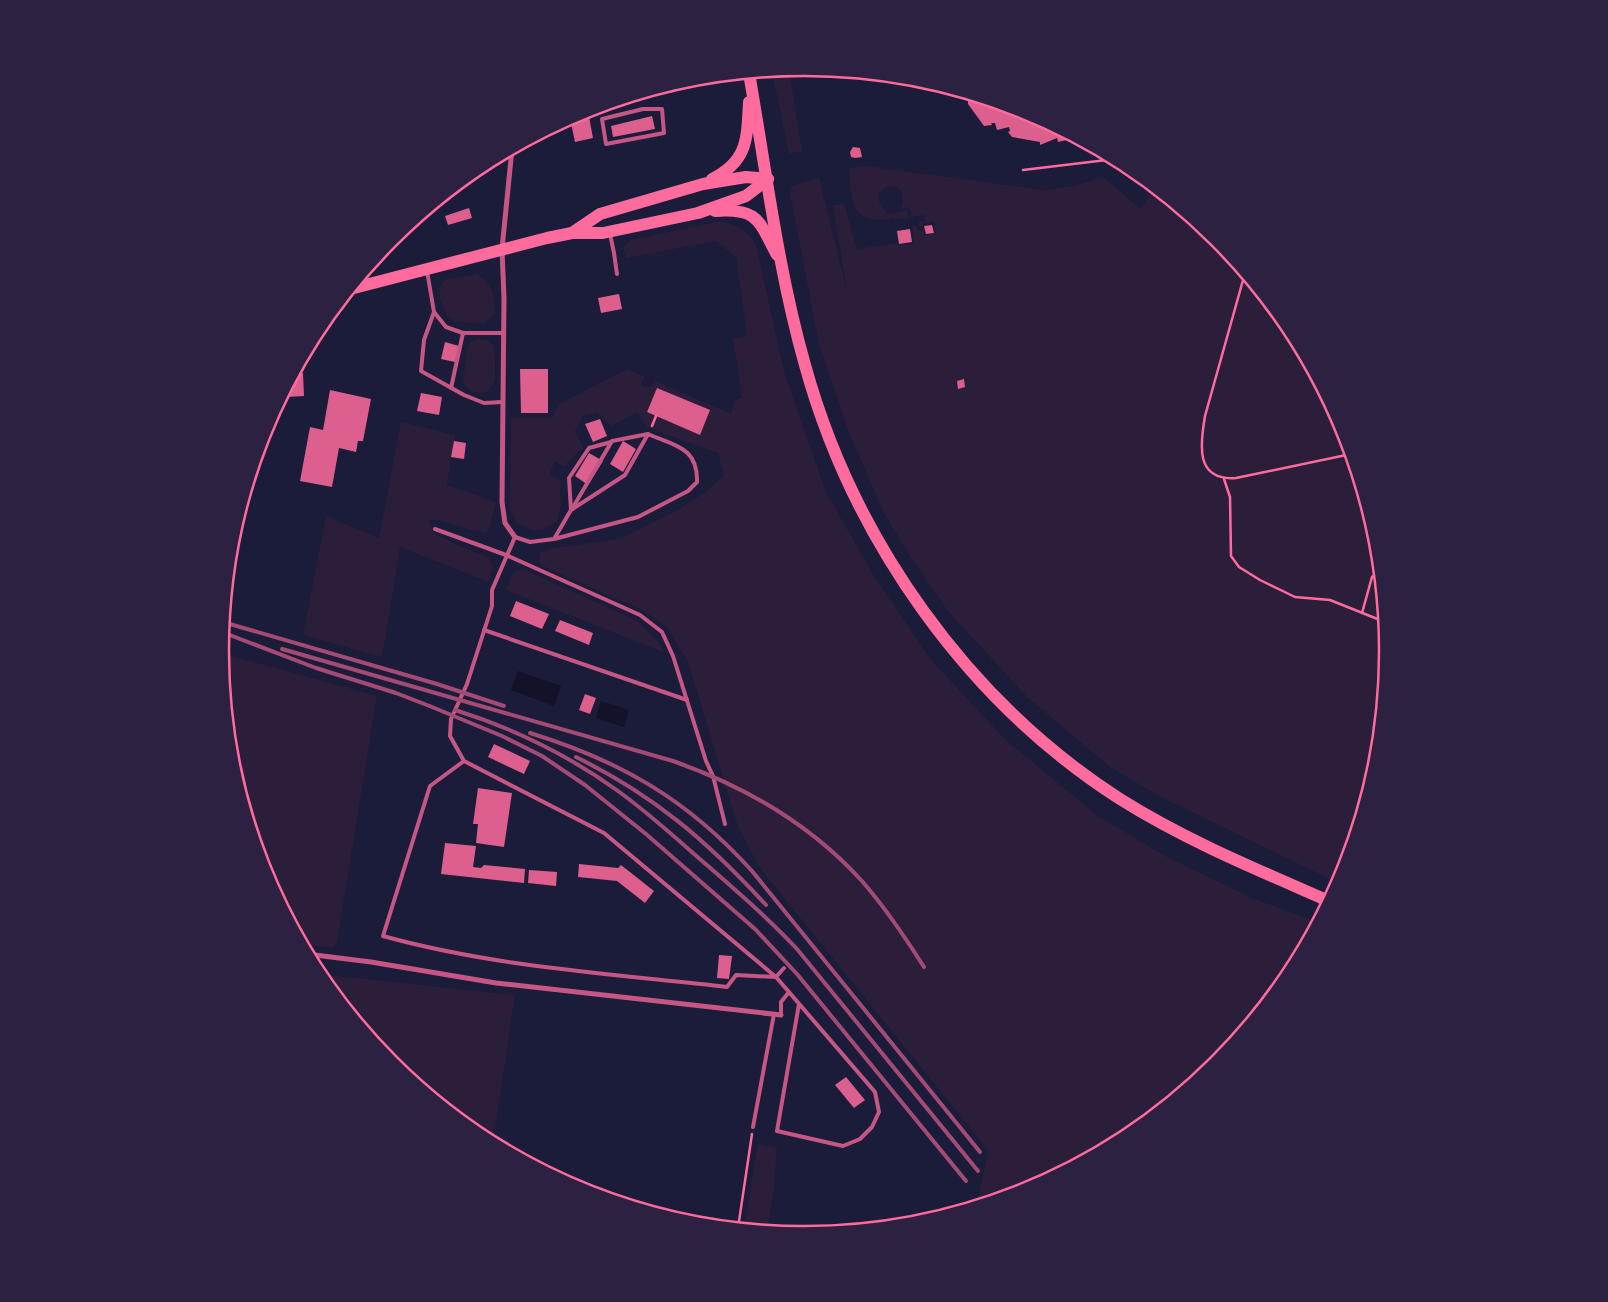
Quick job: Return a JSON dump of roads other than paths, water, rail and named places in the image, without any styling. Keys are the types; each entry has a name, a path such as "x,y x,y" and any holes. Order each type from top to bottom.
{"main road":[{"path":"750,79 782,265 797,334 812,390 826,430 849,484 875,534 904,581 934,624 973,671 1038,736 1087,776 1123,801 1223,853 1323,897"},
{"path":"703,184 731,168 742,152 748,134 750,79"},
{"path":"572,233 600,214 703,184 746,177 768,179"},
{"path":"698,213 746,196 768,179"},
{"path":"360,286 502,249 572,233 609,232 698,213 735,210 744,211 751,215 763,230 782,265"}],"street":[{"path":"511,157 502,249 504,333 502,502 505,523 515,537"},
{"path":"317,955 371,962 496,983 778,1014"}],"lane":[{"path":"643,108 662,109 664,133 606,144 602,119 643,108"},
{"path":"609,232 617,274"},
{"path":"427,269 434,312 424,340 421,371 484,403 502,402"},
{"path":"434,312 446,327 463,333 504,333"},
{"path":"452,388 463,333"},
{"path":"571,510 626,475 648,434"},
{"path":"571,510 569,478 589,448 612,441 648,434 684,449 693,458 698,468 697,482 688,491 638,517 554,539 530,542 515,537 492,590 492,606 467,684 450,719 450,736 464,761 604,833 776,977 875,1092 879,1112 872,1127 860,1139 843,1146 777,1131 799,1004"},
{"path":"554,539 612,441"},
{"path":"435,529 506,555 640,615 662,632 673,656 706,761 713,776 725,824"},
{"path":"484,630 688,700"},
{"path":"464,761 430,786 383,936 429,949 522,965 727,986 736,975 776,977"},
{"path":"776,977 784,968"},
{"path":"753,1127 781,1002 789,992"}],"railway":[{"path":"230,624 437,684 504,706"},
{"path":"229,635 316,668 396,693 502,736 542,756 585,785 646,834 755,929 797,974 966,1181"},
{"path":"282,649 673,761 725,782 798,824 841,860 878,901 924,967"},
{"path":"455,710 519,734 560,754 599,778 653,818 731,886 797,949 978,1171"},
{"path":"530,733 594,756 623,770 678,804 703,823 728,846 752,871 980,1152"},
{"path":"576,757 631,788 679,822 723,860 766,905"}]}
